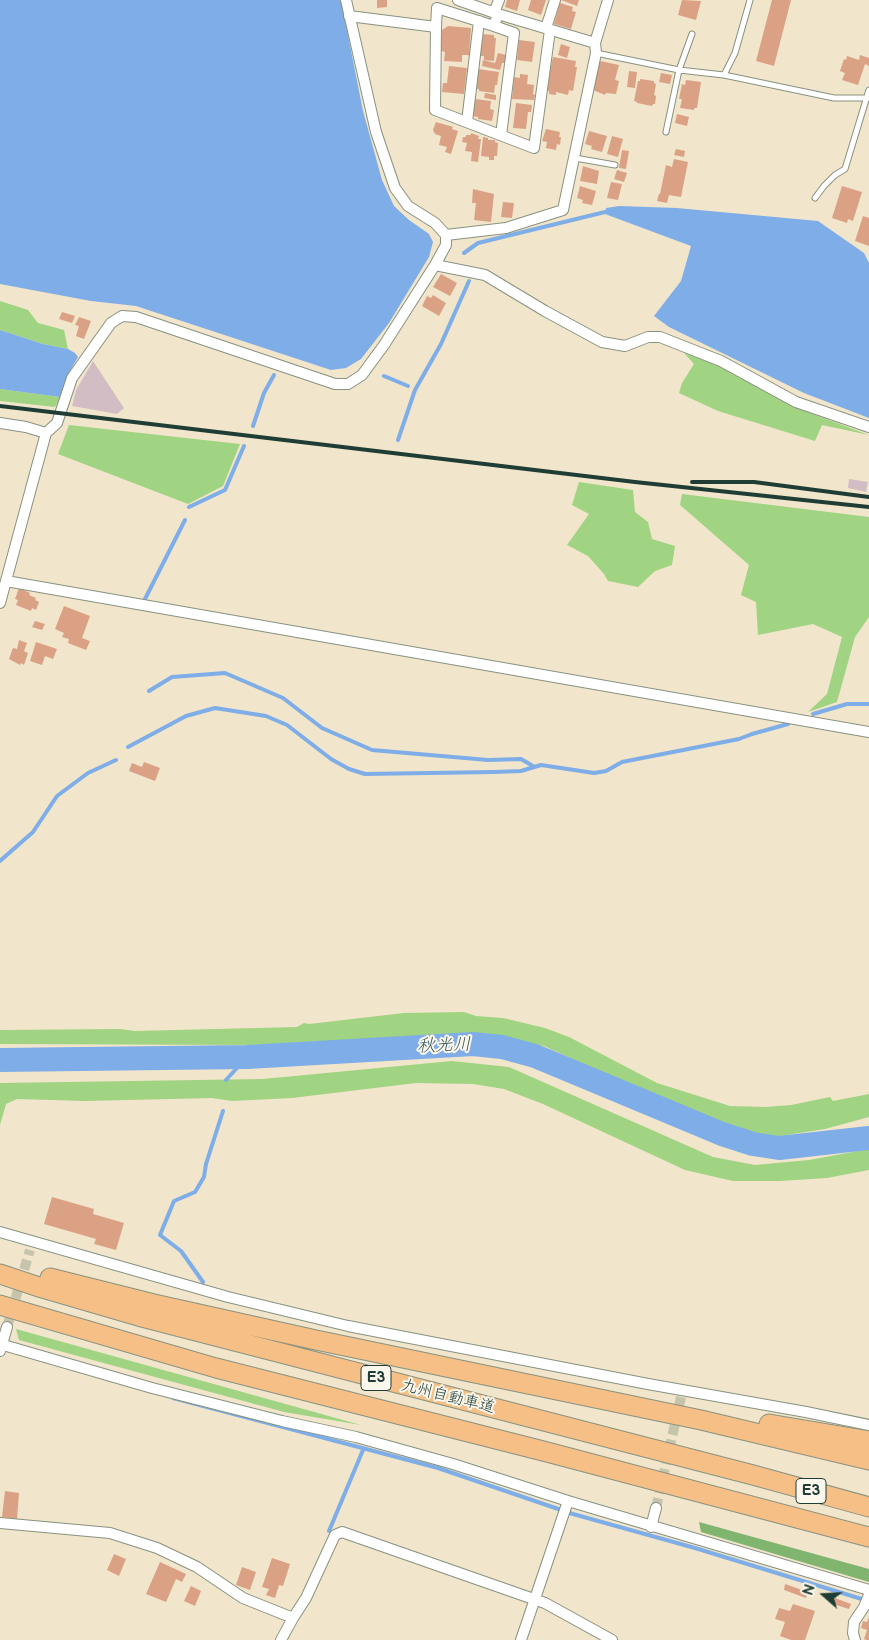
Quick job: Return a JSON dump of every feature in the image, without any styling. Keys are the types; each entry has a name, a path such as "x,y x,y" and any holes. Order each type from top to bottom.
{"highway":[{"path":"0,1266 154,1304 316,1340 701,1420 869,1460"},
{"name":"九州自動車道","path":"0,1274 138,1316 753,1475 869,1507"},
{"name":"九州自動車道","path":"0,1305 216,1368 547,1452 869,1537"},
{"path":"563,1390 869,1441"},
{"path":"547,1452 641,1484 869,1549"},
{"path":"753,1475 869,1499"}],"street":[{"path":"0,603 46,433 57,423 72,378 110,323 122,316 136,317 335,384 348,384 362,375 384,345 435,265 446,245 446,235 435,223 408,206 395,188 376,132 346,0"},
{"path":"458,0 548,29 595,48"},
{"path":"494,26 499,0"},
{"path":"501,135 514,33 437,8 435,110 534,148 548,29 555,0"},
{"path":"446,235 506,228 563,210 575,158 595,48 608,0"},
{"path":"349,16 436,27"},
{"path":"467,122 479,21"},
{"path":"435,265 485,275 544,311 602,342 625,346 648,337 660,337 721,361 796,402 869,427"},
{"path":"0,423 26,427 46,433"},
{"path":"6,581 869,732"},
{"path":"0,1232 31,1246 348,1326 682,1393 869,1424"},
{"path":"7,1327 1,1346 152,1388 282,1421 356,1437 454,1464 568,1502 869,1590"},
{"path":"521,1640 568,1502"},
{"path":"651,1527 656,1508"},
{"path":"0,1524 110,1533 148,1545 197,1567 243,1598 292,1618"},
{"path":"281,1640 292,1618 306,1598 335,1535 342,1532 545,1603 612,1640"},
{"path":"855,1640 853,1633 854,1622 869,1596"}],"lane":[{"path":"724,75 736,53 750,0"},
{"path":"666,132 678,70 692,34"},
{"path":"595,48 678,70 724,75 834,98 868,98"},
{"path":"815,198 835,175 845,168 869,90"},
{"path":"575,158 615,166"}],"shaded area":[{"path":"93,361 124,408 117,414 72,406 76,390"},
{"path":"849,479 868,482 866,492 848,488"}],"green space":[{"path":"0,301 28,310 38,323 64,330 68,349 43,344 0,330"},
{"path":"684,353 720,365 794,407 869,435 822,425 815,441 718,411 679,393 682,383 694,364"},
{"path":"0,389 60,397 55,407 0,401"},
{"path":"69,425 240,444 223,486 188,504 58,454"},
{"path":"579,482 633,490 635,512 648,522 652,539 675,546 672,565 655,571 638,587 608,581 588,556 567,545 589,514 572,505"},
{"path":"682,494 869,517 869,617 855,637 837,702 808,712 827,694 842,637 813,624 758,635 756,602 741,595 749,565 680,505"},
{"path":"464,1012 476,1016 503,1018 545,1028 569,1037 657,1083 730,1106 766,1107 791,1105 830,1097 833,1101 869,1094 869,1117 825,1129 774,1137 726,1129 544,1046 479,1033 253,1045 0,1044 0,1030 120,1029 135,1031 297,1027 304,1023 404,1013"},
{"path":"452,1061 509,1067 713,1157 755,1165 809,1160 869,1149 869,1170 827,1178 733,1181 685,1170 543,1104 504,1089 473,1084 416,1083 292,1098 232,1101 212,1098 85,1101 17,1099 6,1104 0,1125 0,1083 263,1079"},
{"path":"16,1329 361,1425 284,1412 19,1340"},
{"path":"699,1522 869,1569 869,1582 701,1532"}],"water":[{"path":"0,0 341,0 363,111 382,180 394,206 409,220 429,234 433,242 429,257 389,323 361,359 346,368 331,370 136,306 91,301 0,284"},
{"path":"619,206 677,208 818,221 864,253 869,263 869,418 804,393 669,327 654,316 681,281 691,246 605,214 606,208"},
{"path":"0,330 43,344 68,349 75,353 78,357 67,376 60,397 0,389"}],"building":[{"path":"377,0 387,0 387,7 377,8"},
{"path":"507,0 520,0 517,11 505,7"},
{"path":"531,0 546,0 541,15 528,10"},
{"path":"561,0 579,0 577,6"},
{"path":"682,0 701,1 696,20 678,15"},
{"path":"772,0 791,0 774,66 756,61"},
{"path":"560,3 573,7 572,11 576,12 571,29 554,24"},
{"path":"448,26 471,28 469,55 462,55 462,62 444,61 445,52 441,51 442,30"},
{"path":"481,34 494,35 494,38 496,38 494,61 484,60 484,56 479,56"},
{"path":"519,40 535,42 532,62 517,60"},
{"path":"561,44 570,47 567,58 558,55"},
{"path":"498,53 506,55 505,63 502,63 500,70 482,66 483,60 495,63"},
{"path":"860,55 869,58 869,66 865,64 858,85 842,80 845,73 840,71 844,59 846,60 847,56 859,60"},
{"path":"553,57 576,61 575,67 577,67 573,91 569,90 568,95 556,92 556,95 549,94 549,91 547,91 550,73 548,73 549,65 551,66"},
{"path":"600,61 619,65 615,80 619,81 616,94 606,93 605,95 593,90"},
{"path":"449,66 467,68 464,94 442,92 443,83 447,83"},
{"path":"478,69 499,72 494,93 475,89"},
{"path":"629,71 637,72 635,88 627,87"},
{"path":"661,73 672,75 670,84 659,82"},
{"path":"520,74 528,75 527,84 534,85 534,100 512,99 514,77 520,78"},
{"path":"640,79 654,81 656,84 655,104 652,106 634,101"},
{"path":"686,80 701,82 697,108 694,108 694,110 680,108 682,99 679,99 682,84 685,85"},
{"path":"485,93 496,95 496,100 484,98"},
{"path":"475,99 491,101 490,109 494,110 492,121 472,116"},
{"path":"516,103 532,105 531,112 528,112 526,129 513,128"},
{"path":"677,114 689,117 687,126 675,123"},
{"path":"436,122 453,127 452,129 458,131 451,154 445,152 447,147 439,145 441,136 435,134 433,130"},
{"path":"546,129 560,132 560,145 557,144 556,150 546,148 547,142 542,141"},
{"path":"589,131 607,136 602,152 591,149 592,146 585,144"},
{"path":"471,133 479,136 478,139 481,139 478,162 471,161 472,152 465,151 467,143 462,142 463,137 471,135"},
{"path":"612,136 623,139 618,157 607,154"},
{"path":"483,137 488,138 488,140 495,140 498,143 497,156 494,156 494,160 481,156"},
{"path":"676,149 685,151 684,157 674,155"},
{"path":"622,150 629,151 626,169 619,168"},
{"path":"674,159 688,162 681,197 669,195 667,203 657,201 666,165 672,167"},
{"path":"583,166 599,171 597,184 580,181"},
{"path":"617,170 627,173 624,182 614,179"},
{"path":"611,182 622,184 618,200 607,198"},
{"path":"580,186 596,191 592,205 582,203 583,200 577,198"},
{"path":"842,186 862,192 853,221 848,219 847,223 832,218"},
{"path":"473,189 494,194 491,222 474,220 476,203 472,203"},
{"path":"503,202 514,203 512,218 501,217"},
{"path":"863,216 869,218 869,246 855,241"},
{"path":"441,274 457,283 450,296 433,287"},
{"path":"433,295 446,303 439,316 422,306 427,296 431,298"},
{"path":"62,312 75,316 72,323 59,319"},
{"path":"79,317 91,321 84,339 76,336 79,326 75,325"},
{"path":"19,588 36,598 35,600 39,602 36,610 32,608 31,611 16,605 18,600 15,599"},
{"path":"64,606 90,616 82,638 90,641 86,650 68,643 69,639 62,637 64,633 55,629"},
{"path":"35,621 45,624 42,630 32,627"},
{"path":"19,640 27,643 24,651 28,653 24,665 9,659 13,648 17,649"},
{"path":"36,642 57,649 53,659 45,656 42,665 30,661"},
{"path":"144,762 160,768 155,781 129,771 132,763 142,767"},
{"path":"52,1197 94,1209 93,1214 124,1223 116,1250 94,1244 96,1239 44,1224"},
{"path":"5,1491 19,1493 17,1519 2,1517"},
{"path":"114,1554 126,1559 119,1576 107,1570"},
{"path":"272,1558 290,1564 283,1586 279,1585 275,1598 266,1595 269,1589 262,1587"},
{"path":"160,1562 186,1574 182,1582 176,1579 166,1602 146,1594"},
{"path":"242,1567 256,1572 250,1590 236,1585"},
{"path":"785,1584 808,1592 806,1598 784,1590"},
{"path":"191,1586 201,1591 195,1606 184,1601"},
{"path":"835,1598 851,1604 849,1609 833,1604"},
{"path":"793,1604 815,1611 805,1640 791,1640 780,1636 785,1622 775,1619 779,1608 790,1611"},
{"path":"869,1617 869,1640 866,1640 864,1639 867,1630 861,1628 863,1621 867,1622"}],"waterway":[{"path":"464,253 478,243 609,212"},
{"path":"398,440 415,390 441,344 469,281"},
{"path":"253,426 264,393 274,375"},
{"path":"384,376 408,386"},
{"path":"189,507 225,490 244,446"},
{"path":"145,599 185,520"},
{"path":"149,691 172,677 225,673 283,698 322,728 372,750 488,760 521,759 533,766"},
{"path":"813,714 847,704 869,704"},
{"path":"128,747 186,716 215,708 266,716 287,725 331,759 349,769 365,774 521,771 541,765 594,773 606,771 622,762 739,739 788,724"},
{"path":"0,861 33,832 57,796 88,773 116,760"},
{"name":"秋光川","path":"0,1060 247,1057 473,1044 502,1047 535,1056 722,1134 753,1144 779,1148 869,1138"},
{"path":"226,1080 247,1057"},
{"path":"203,1282 181,1251 160,1235 174,1201 195,1192 204,1177 206,1164 223,1111"},
{"path":"173,1398 438,1468 573,1514 695,1548 865,1600"},
{"path":"329,1531 363,1450"}],"tunnel":[{"path":"7,1327 30,1250"},
{"path":"656,1508 681,1397"}],"railway":[{"path":"0,406 635,482 869,507"},
{"path":"692,482 754,482 869,497"}]}
